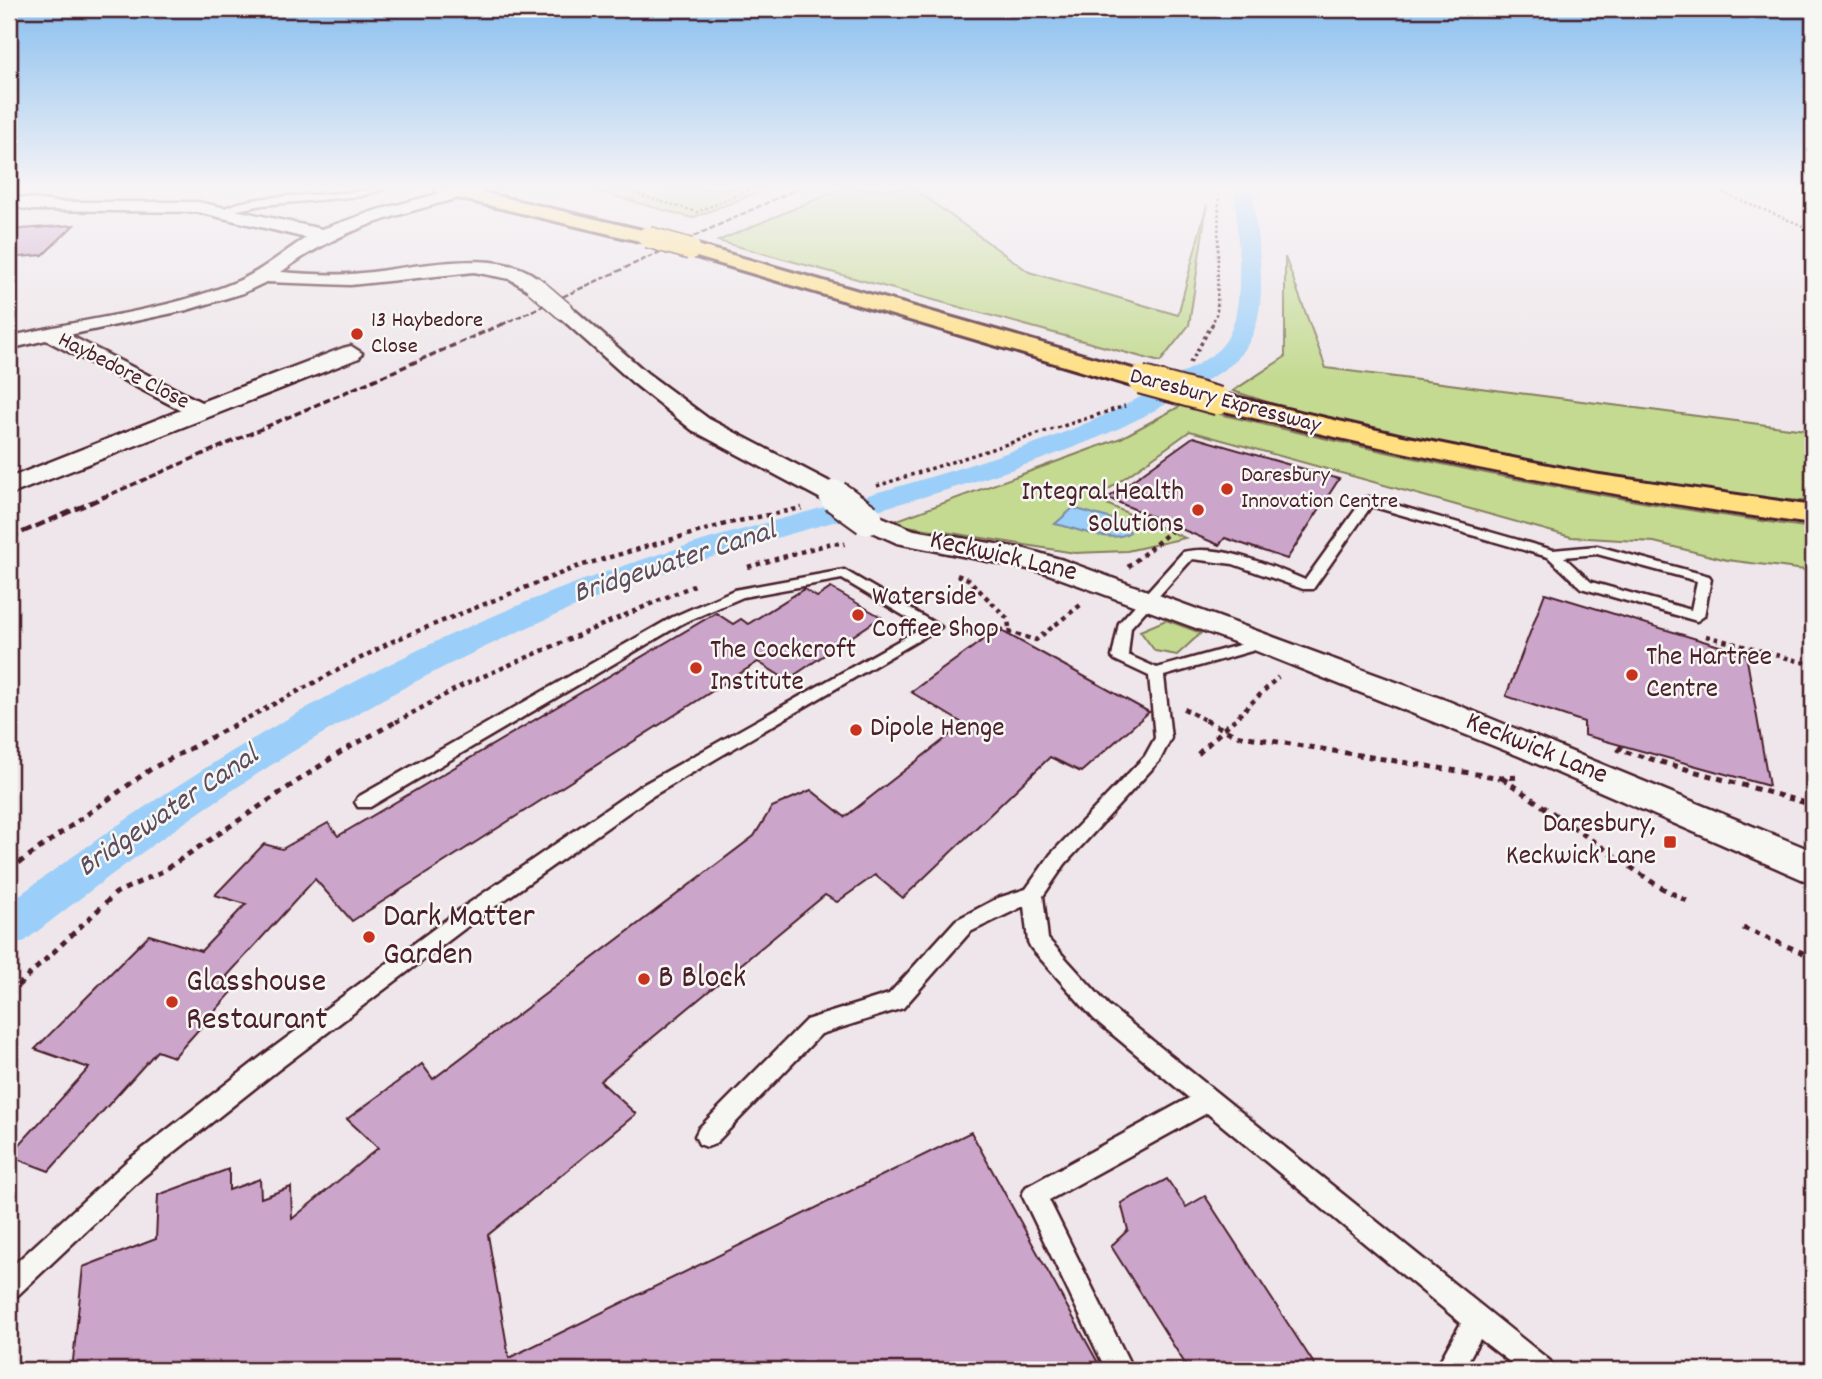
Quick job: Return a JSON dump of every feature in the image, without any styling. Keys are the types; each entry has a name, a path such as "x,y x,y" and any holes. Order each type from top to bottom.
{"main road":[{"name":"Daresbury Expressway","path":"704,253 1138,391 1218,401 1403,445 1593,484 1813,515"}],"street":[{"path":"9,343 47,332 206,299 265,276 294,253"},
{"name":"Keckwick Lane","path":"265,276 328,281 446,268 487,268 519,274 648,384 719,437 763,461 805,476 867,519 908,537 1035,560 1150,601 1276,655 1437,709 1813,868"},
{"name":"Haybedore Close","path":"47,332 200,411"},
{"name":"Haybedore Close","path":"9,487 351,353"}],"lane":[{"path":"1276,655 1156,673 1120,657 1124,626 1150,601 1188,555 1203,554 1262,568 1308,586 1368,501 1553,554 1597,550 1704,579 1698,616 1586,585 1553,554"},
{"path":"9,1286 135,1169 270,1063 469,914 643,793 934,627 844,574 739,593 678,620 364,802"},
{"path":"707,1136 814,1027 896,1001 963,926 1004,904 1033,895 1058,859 1152,760 1163,737 1156,673"},
{"path":"1033,895 1038,942 1101,1012 1476,1320 1541,1370"},
{"path":"1120,1370 1034,1195 1208,1100"},
{"path":"1448,1370 1476,1320"}],"path":[{"path":"1186,366 1195,357 1217,312 1218,253"},
{"path":"865,490 1138,391"},
{"path":"9,870 151,769 393,641 579,566 717,526 806,507"},
{"path":"1120,575 1176,527"},
{"path":"934,627 956,634 974,626 1009,627 1036,640 1092,596"},
{"path":"1768,654 1813,665"},
{"path":"1198,754 1224,730 1276,655"},
{"path":"1158,695 1235,735 1501,778 1529,777"},
{"path":"1622,746 1619,750 1813,804"},
{"path":"1501,778 1658,886 1690,903"},
{"path":"1743,928 1813,957"}],"green space":[{"path":"763,253 1003,253 1029,272 1178,315 1194,253 1200,253 1189,325 1160,362"},
{"path":"1285,257 1326,368 1813,431 1813,502 1593,483 1403,445 1233,391 1285,357"},
{"path":"1182,405 1496,475 1654,504 1813,528 1813,571 1727,560 1654,542 1571,537 1190,431 1095,499 1185,538 1127,551 1075,553 889,523 1121,438"},
{"path":"1166,620 1201,633 1177,655 1155,651 1140,631"}],"water":[{"path":"1073,508 1123,522 1130,532 1113,537 1055,524"}],"building":[{"path":"9,253 45,253 43,255 9,258"},
{"name":"Daresbury Innovation Centre","path":"1193,437 1339,479 1287,559 1225,538 1219,545 1108,498"},
{"path":"831,588 881,617 787,680 758,662 352,921 315,879 226,977 241,982 174,1057 157,1051 49,1171 9,1156 89,1068 35,1049 149,935 201,951 246,904 215,895 264,844 282,849 328,823 338,836 716,613 733,624 741,619 748,624 804,589 817,597"},
{"name":"The Hartree Centre","path":"1545,593 1746,654 1769,786 1584,735 1584,722 1506,696"},
{"path":"998,629 1149,712 1081,772 1050,757 903,898 875,875 837,902 825,895 600,1081 636,1114 488,1235 509,1358 971,1132 1102,1370 72,1370 83,1267 156,1239 158,1195 229,1169 229,1190 260,1179 261,1198 291,1187 292,1219 378,1148 347,1119 422,1064 433,1079 754,836 772,807 811,790 845,817 964,724 911,692"},
{"path":"1167,1179 1186,1207 1205,1196 1318,1370 1189,1370 1111,1246 1128,1230 1121,1203"}],"waterway":[{"name":"Bridgewater Canal","path":"9,928 152,822 225,773 376,685 454,646 535,610 619,578 765,532 961,477 1100,428 1142,407 1213,365 1229,353 1240,338 1249,298 1248,253"}],"railway":[{"path":"501,325 657,253"},
{"path":"102,498 505,323"},
{"path":"9,538 106,496"}],"place":[{"name":"13 Haybedore Close","path":"357,334"},
{"name":"Daresbury Innovation Centre","path":"1227,489"},
{"name":"Integral Health Solutions","path":"1198,510"},
{"name":"Waterside Coffee Shop","path":"858,615"},
{"name":"The Cockcroft Institute","path":"696,668"},
{"name":"The Hartree Centre","path":"1632,675"},
{"name":"Dipole Henge","path":"856,730"},
{"name":"Daresbury, Keckwick Lane","path":"1670,842"},
{"name":"Dark Matter Garden","path":"369,937"},
{"name":"B Block","path":"644,979"},
{"name":"Glasshouse Restaurant","path":"172,1002"}]}
